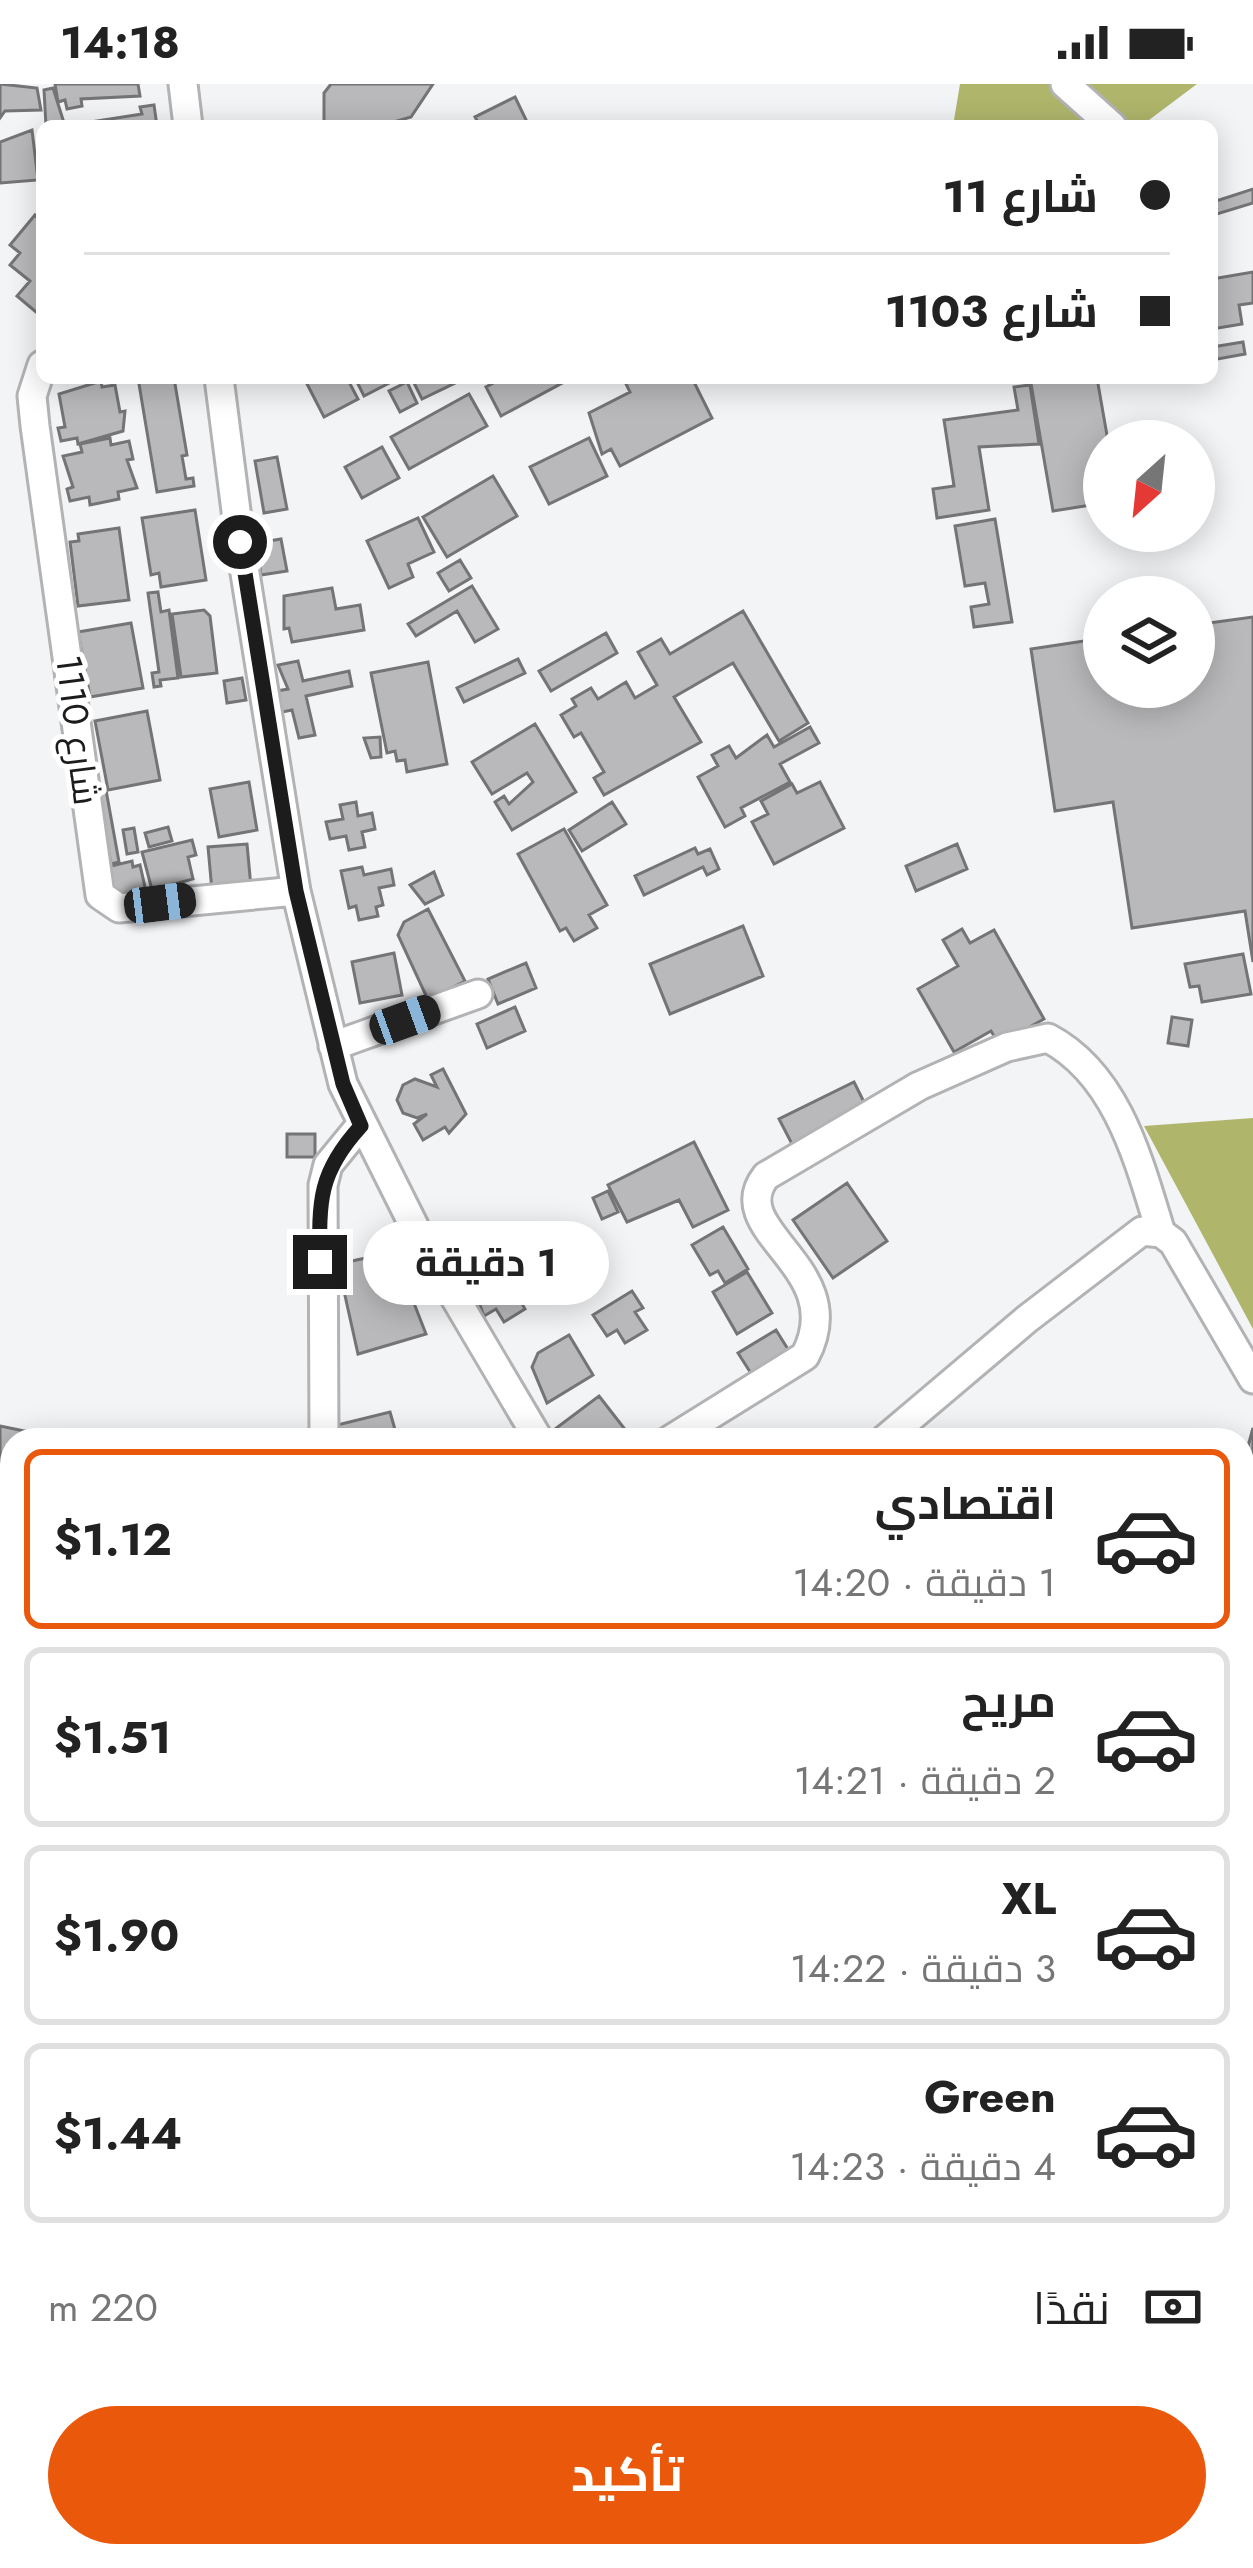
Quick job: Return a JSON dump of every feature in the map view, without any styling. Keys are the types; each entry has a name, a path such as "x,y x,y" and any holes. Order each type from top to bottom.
{"street":[{"path":"183,84 187,120"},
{"path":"1065,84 1105,120"},
{"name":"شارع 1110","path":"36,384 32,396 35,426 100,896 119,908 296,891"},
{"path":"220,384 296,891 333,1046 361,1126 531,1428"},
{"path":"333,1046 478,994"},
{"path":"689,1428 806,1356 817,1334 819,1312 805,1276 756,1210 757,1189 766,1177 902,1096 1007,1047 1048,1038 1087,1064 1137,1157 1147,1234"},
{"path":"324,1428 322,1185 328,1166 361,1126"},
{"path":"1147,1234 1173,1242 1253,1379"},
{"path":"899,1428 1147,1234"}],"green space":[{"path":"960,84 1197,84 1149,120 954,120"},
{"path":"1253,1118 1253,1329 1144,1126"}],"building":[{"path":"0,84 37,88 41,110 5,111 0,118"},
{"path":"55,84 138,84 140,96 81,99 82,106 67,109 65,100 58,102"},
{"path":"331,84 433,84 411,117 401,120 324,120 324,93"},
{"path":"53,88 63,120 46,120 44,90"},
{"path":"515,97 526,120 477,120"},
{"path":"154,105 156,120 104,120 142,114 140,107"},
{"path":"32,130 36,180 0,183 0,142"},
{"path":"1253,189 1253,203 1218,214 1218,200"},
{"path":"36,216 36,312 17,296 30,281 10,265 20,253 10,245"},
{"path":"1253,272 1253,303 1239,305 1242,324 1218,328 1218,278"},
{"path":"1243,342 1245,354 1218,359 1218,346"},
{"path":"91,384 115,385 120,412 125,411 123,431 78,444 77,438 61,441 58,428 65,427 59,394"},
{"path":"139,384 175,384 187,455 182,456 186,479 193,478 194,486 157,492"},
{"path":"307,384 350,384 358,399 324,417"},
{"path":"358,384 387,384 364,396"},
{"path":"408,384 417,403 400,412 389,391"},
{"path":"414,384 453,384 422,399"},
{"path":"492,384 560,384 501,416 486,387"},
{"path":"626,384 695,384 712,418 620,466 611,449 602,454 589,413 630,392"},
{"path":"1031,384 1098,384 1104,420 1083,420 1083,506 1053,511"},
{"path":"1030,385 1039,444 979,447 989,510 937,518 933,489 954,486 944,420 1018,410 1014,387"},
{"path":"469,394 487,426 409,469 391,437"},
{"path":"110,438 111,445 129,441 133,459 127,460 137,488 118,492 119,499 90,505 89,497 70,501 67,489 73,487 63,456 82,452 80,444"},
{"path":"589,438 607,476 549,504 530,467"},
{"path":"382,447 399,478 362,498 345,467"},
{"path":"277,457 287,509 264,513 255,461"},
{"path":"493,476 517,516 447,557 423,517"},
{"path":"195,510 206,580 161,587 159,573 151,575 142,518"},
{"path":"418,518 434,552 408,564 413,577 389,588 367,541"},
{"path":"995,519 1012,622 974,627 971,607 989,604 985,583 965,586 955,526"},
{"path":"119,528 129,600 78,606 70,542 79,541 78,534"},
{"path":"281,539 287,571 261,575 256,543"},
{"path":"460,560 471,578 449,591 438,573"},
{"path":"472,586 498,629 475,642 457,611 416,636 408,624"},
{"path":"332,588 336,609 360,605 364,630 292,642 289,628 284,629 284,596"},
{"path":"158,592 161,612 169,610 178,678 160,680 161,686 154,687 152,673 159,672 148,593"},
{"path":"204,610 210,616 217,673 181,677 172,614"},
{"path":"743,611 808,723 779,741 733,663 674,697 701,742 604,795 594,778 604,772 581,733 574,737 561,715 576,706 572,699 591,688 598,699 626,682 635,698 657,685 638,652 661,639 670,654"},
{"path":"1253,617 1253,962 1245,911 1132,928 1113,802 1055,811 1031,649 1083,641 1083,708 1215,708 1215,622"},
{"path":"131,623 143,688 90,697 78,632"},
{"path":"606,633 617,653 551,691 539,671"},
{"path":"518,659 525,673 464,702 457,688"},
{"path":"298,661 303,681 349,671 352,686 306,696 315,735 299,738 292,710 282,712 277,691 288,689 278,665"},
{"path":"428,662 447,764 407,772 405,760 397,761 395,751 387,753 371,673"},
{"path":"242,678 246,700 227,703 224,681"},
{"path":"147,711 160,780 108,790 95,721"},
{"path":"535,724 576,792 512,830 495,802 504,796 509,804 533,782 527,773 492,794 472,762"},
{"path":"810,727 819,743 780,764 790,782 741,808 745,816 725,827 698,777 718,766 712,755 729,746 736,758 767,735 774,747"},
{"path":"380,737 381,757 371,758 364,738"},
{"path":"249,782 257,830 219,837 210,789"},
{"path":"820,782 844,828 774,864 752,822 768,814 761,801 792,784 797,793"},
{"path":"106,790 119,862 111,864 97,791"},
{"path":"356,802 358,816 372,813 375,829 362,832 365,847 349,850 346,836 330,839 326,822 343,819 340,805"},
{"path":"612,802 626,824 582,851 569,830"},
{"path":"168,827 172,841 149,847 145,833"},
{"path":"134,828 138,852 127,854 123,830"},
{"path":"564,829 607,905 589,915 597,928 574,941 566,928 560,931 518,854"},
{"path":"192,840 196,855 188,857 193,879 152,890 142,852"},
{"path":"247,844 251,887 212,891 208,847"},
{"path":"957,844 967,869 916,891 906,866"},
{"path":"695,848 698,854 710,849 719,869 707,875 703,867 644,895 635,876"},
{"path":"132,861 133,867 140,865 147,896 111,905 103,868"},
{"path":"362,867 364,875 391,869 394,885 379,888 383,905 376,907 378,916 359,920 356,906 349,908 341,871"},
{"path":"434,872 443,895 425,904 410,885"},
{"path":"428,909 465,981 428,1000 398,935 404,922"},
{"path":"743,926 763,976 670,1014 650,964"},
{"path":"962,929 970,943 994,930 1044,1019 999,1044 991,1031 954,1052 918,989 958,966 943,940"},
{"path":"394,953 402,995 360,1003 352,962"},
{"path":"1243,954 1251,994 1202,1002 1199,986 1190,987 1185,964"},
{"path":"526,963 536,988 498,1004 488,979"},
{"path":"515,1007 525,1031 487,1048 477,1024"},
{"path":"1172,1017 1192,1020 1188,1046 1168,1043"},
{"path":"443,1069 466,1114 449,1133 445,1127 423,1140 414,1124 427,1114 417,1118 403,1113 397,1100 403,1085 415,1079 437,1087 431,1075"},
{"path":"854,1082 867,1108 792,1144 779,1119"},
{"path":"287,1134 315,1134 315,1157 287,1157"},
{"path":"694,1142 728,1210 693,1227 679,1200 627,1222 608,1185"},
{"path":"847,1183 887,1241 833,1278 793,1220"},
{"path":"608,1191 618,1212 602,1219 593,1198"},
{"path":"723,1227 748,1269 725,1283 718,1271 710,1275 692,1245"},
{"path":"394,1252 426,1334 358,1354 338,1264"},
{"path":"499,1261 504,1270 486,1287 495,1302 514,1290 525,1309 504,1322 496,1309 484,1316 470,1278"},
{"path":"747,1272 772,1313 737,1334 713,1292"},
{"path":"632,1291 643,1308 635,1312 647,1330 625,1343 617,1330 607,1336 593,1315"},
{"path":"776,1330 791,1354 754,1378 738,1353"},
{"path":"569,1335 593,1375 547,1403 532,1367 538,1353"},
{"path":"599,1396 624,1428 556,1428"},
{"path":"390,1412 395,1428 334,1428"}],"route":[{"path":"240,542 296,891 343,1084 361,1126 337,1152 322,1185 320,1262"}]}
